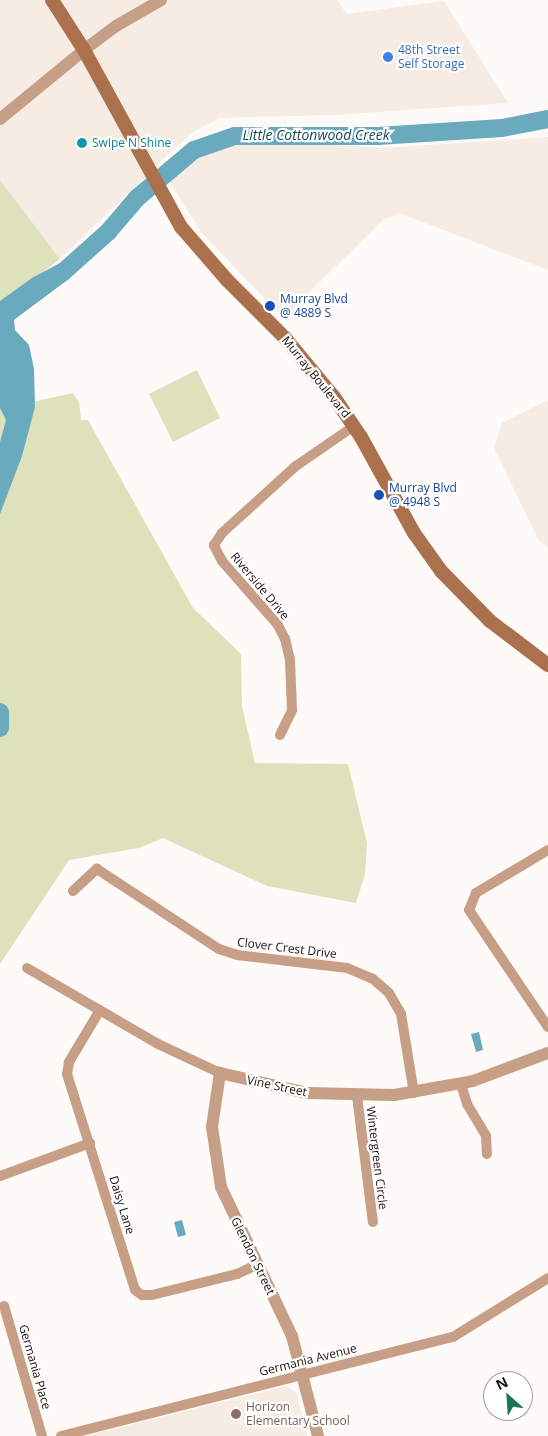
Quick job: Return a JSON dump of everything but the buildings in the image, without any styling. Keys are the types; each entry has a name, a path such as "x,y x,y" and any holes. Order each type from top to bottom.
{"main road":[{"name":"Murray Boulevard","path":"52,0 84,50 160,191 198,248 285,338 354,426 414,534 442,571 490,621 548,665"}],"street":[{"path":"0,119 116,26 161,0"},
{"name":"Riverside Drive","path":"280,735 292,710 290,660 285,639 274,620 222,561 214,545 222,533 296,466 354,426"},
{"path":"548,850 476,893 469,910 548,1027"},
{"name":"Clover Crest Drive","path":"73,891 97,869 219,949 238,955 348,968 373,979 389,993 400,1014 414,1093"},
{"name":"Vine Street","path":"27,968 166,1047 220,1073 290,1090 357,1096 414,1093 461,1084 512,1069 548,1053"},
{"name":"Daisy Lane","path":"100,1010 67,1068 137,1294 162,1293 237,1274 256,1265"},
{"name":"Glendon Street","path":"220,1073 212,1127 215,1164 227,1204 289,1330 303,1374 318,1436"},
{"path":"461,1084 467,1104 486,1136 487,1154"},
{"name":"Wintergreen Circle","path":"357,1096 373,1222"},
{"path":"0,1176 90,1143"},
{"name":"Germania Avenue","path":"61,1436 452,1336 548,1278"},
{"name":"Germania Place","path":"4,1306 42,1436"}],"shaded area":[{"path":"0,0 338,0 346,14 444,1 508,103 333,115 220,118 191,133 60,259 0,180"},
{"path":"548,137 548,270 399,213 383,220 283,318 201,232 169,181 212,148 280,141 382,148"},
{"path":"548,400 548,548 538,539 494,448 502,423"},
{"name":"Horizon Elementary School","path":"287,1386 297,1394 307,1436 84,1436"}],"green space":[{"path":"0,180 60,259 0,305"},
{"path":"197,370 220,418 173,442 149,394"},
{"path":"73,393 79,402 81,420 88,420 193,608 241,654 242,706 255,763 348,764 367,843 365,874 356,903 267,886 163,838 139,848 69,860 0,964 0,409"}],"water":[{"path":"60,263 14,320 15,330 29,345 34,369 35,407 22,456 0,514 0,442 6,420 0,408 0,301 32,278"},
{"path":"479,1032 483,1050 476,1052 471,1034"},
{"path":"182,1220 186,1235 178,1237 174,1222"}],"waterway":[{"name":"Little Cottonwood Creek","path":"0,319 62,273 108,232 137,198 194,150 235,136 378,136 502,128 548,119"},
{"path":"0,712 0,728"}],"place":[{"name":"48th Street Self Storage","path":"388,57"},
{"name":"Swipe N Shine","path":"82,143"},
{"name":"Murray Blvd @ 4889 S","path":"270,306"},
{"name":"Murray Blvd @ 4948 S","path":"379,495"},
{"name":"Horizon Elementary School","path":"236,1414"}]}
